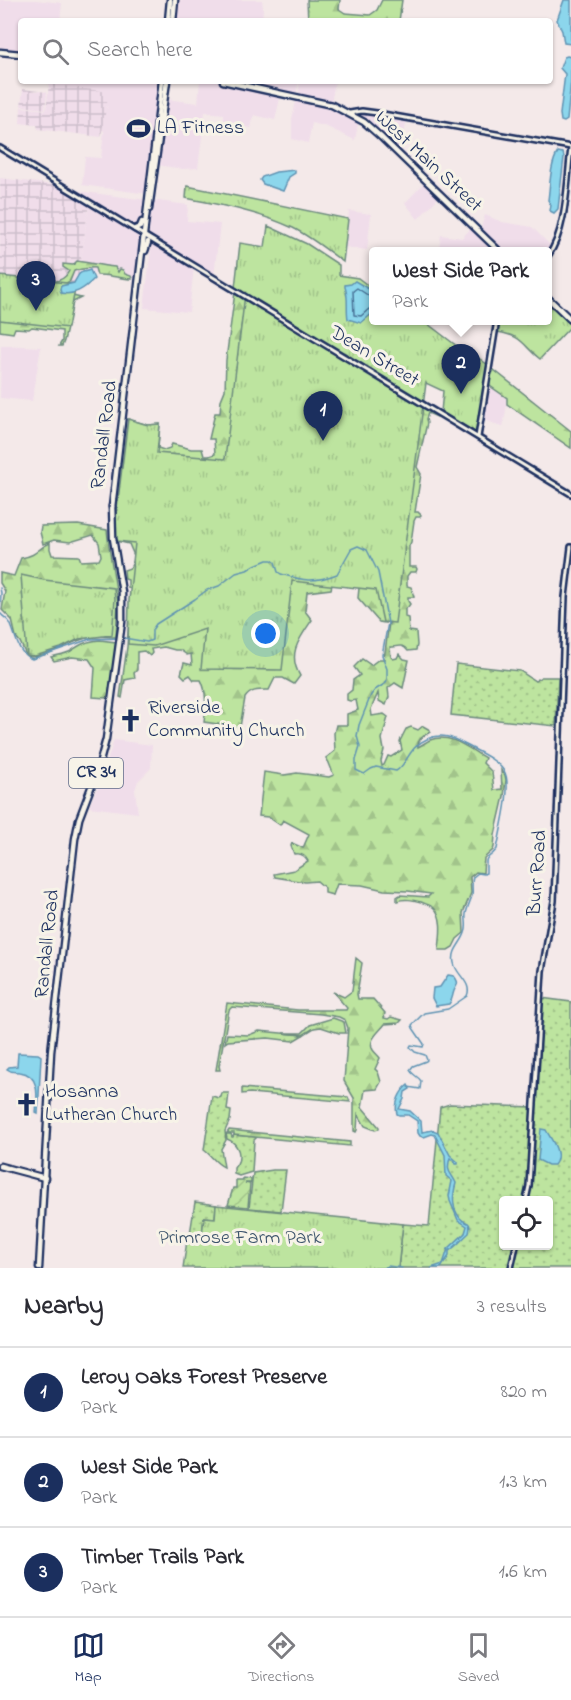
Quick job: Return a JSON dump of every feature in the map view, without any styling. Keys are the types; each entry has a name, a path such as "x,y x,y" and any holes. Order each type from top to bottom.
{"main road":[{"path":"169,18 172,0"},
{"path":"172,0 173,18"},
{"path":"0,52 18,54"},
{"name":"CR 34","path":"140,270 162,84"},
{"name":"CR 34","path":"143,256 166,84"},
{"name":"West Main Street","path":"237,84 320,101 350,113 382,138 479,231 480,241 491,243"},
{"path":"135,229 142,226 147,205"},
{"name":"CR 34","path":"140,270 148,242"},
{"path":"491,243 500,243 499,247"},
{"path":"491,243 496,247"},
{"name":"Randall Road","path":"39,1268 51,1052 75,839 79,819 98,769 111,716 120,628 120,592 110,533 140,270"},
{"path":"552,302 571,320"},
{"path":"0,1166 45,1178"}],"street":[{"path":"350,113 368,111 571,147 561,229 552,250"},
{"name":"Dean Street","path":"0,148 571,494"},
{"name":"Dean Street","path":"148,242 162,245"},
{"path":"478,437 496,325"},
{"name":"Burr Road","path":"527,1196 542,971 554,901 565,597 571,547"},
{"path":"511,1268 515,1250"}],"shaded area":[{"path":"0,0 62,3 60,18 18,18 18,54 0,51"},
{"path":"178,0 262,0 262,18 175,18"},
{"path":"49,84 161,84 148,194 82,185 85,157 101,158 104,112 107,107"},
{"path":"49,84 109,92 101,137 38,129 37,125 20,123 21,107 46,110"},
{"path":"200,84 233,84 281,94 275,120 254,115 251,128 238,125 237,133 223,130 224,114 205,112 198,168 183,169 157,165 165,99 198,103"},
{"path":"243,84 298,84 296,95"},
{"path":"300,84 334,84 331,104 298,95"},
{"path":"23,89 47,92 45,109 21,106"},
{"path":"297,97 322,102 359,119 355,140 312,123 308,143 292,139 292,119"},
{"path":"362,111 407,119 400,155 352,113"},
{"path":"0,178 62,186 89,202 76,284 0,276"},
{"path":"426,181 441,195 418,219 405,203"},
{"path":"69,190 147,200 138,279 90,272 79,275 89,202"},
{"path":"151,200 188,205 187,221 220,224 214,276 146,235"},
{"path":"349,211 371,214 367,250 345,247"},
{"path":"485,215 502,222 532,227 552,247 498,247 480,231"},
{"path":"473,226 495,247 439,247 441,235 462,238"},
{"path":"152,240 194,266 189,312 144,308"},
{"path":"1,345 41,347 32,401 0,398"},
{"path":"487,384 508,398 503,427 482,419"},
{"path":"114,740 152,745 151,768 138,781 135,790 138,813 89,807"}],"green space":[{"path":"307,0 340,0 339,9 345,13 370,15 377,10 382,0 402,0 399,18 308,18"},
{"path":"187,186 348,219 343,262 306,235 280,222 186,198"},
{"path":"268,226 307,244 339,265 339,275 358,278 369,286 369,325 429,325 470,356 472,353 488,365 476,433 441,412 443,391 426,383 395,623 383,622 376,590 292,581 282,670 201,669 205,629 154,646 128,644 129,600 135,543 116,541 115,524 128,419 148,425 160,424 157,453 225,459 245,294 235,288 240,243 265,247"},
{"path":"77,261 115,267 118,272 120,269 123,270 132,279 97,275 95,268 74,271 70,281 66,283 73,296 81,298 73,302 62,346 59,346 62,341 62,331 32,327 29,329 15,328 13,333 0,331 0,316 23,278 49,282 61,280 69,271 63,267 63,264 73,265"},
{"path":"0,276 76,284 68,328 0,320"},
{"path":"235,292 252,303 244,308 239,341 246,346 333,581 331,589 307,592 305,611 312,620 296,647 295,661 300,676 294,684 283,678 275,678 269,690 256,691 247,695 240,727 204,722 206,700 203,684 201,680 194,680 190,675 185,678 181,674 184,663 192,665 191,654 187,655 180,650 164,647 151,649 150,656 144,651 137,652 135,678 125,680 122,698 120,697 127,647 131,588 128,588 124,570 130,568 135,558 129,544 116,541 115,524 128,419 148,425 160,424 158,448 164,450 170,448 172,444 191,449 202,449 204,456 215,454 214,439 209,439 215,413 220,413 225,390 226,360"},
{"path":"552,304 571,321 571,326 540,359 518,339 497,332 499,325 552,325"},
{"path":"494,370 571,431 571,448 507,404 507,398 487,384"},
{"path":"422,406 438,415 437,417 428,413 426,419 417,467 421,474 415,512 421,515 414,521 409,546 409,567 417,569 416,572 410,572 407,576 407,586 411,587 414,597 408,597 410,604 405,609 405,617 408,618 409,631 416,632 417,645 416,650 408,651 402,646 390,647 393,659 399,654 409,660 403,688 395,683 388,688 389,697 386,705 379,701 378,693 371,709 372,716 384,714 388,717 382,739 384,750 382,766 388,756 391,757 402,750 400,741 406,729 411,727 418,730 423,726 430,732 423,736 418,747 437,738 452,740 485,758 483,763 492,772 494,790 502,789 501,770 506,780 493,850 484,858 483,873 476,872 470,877 471,893 463,913 464,933 448,950 439,950 440,922 434,908 406,899 397,901 400,895 428,897 431,894 337,884 333,895 325,893 325,888 317,881 305,882 275,877 274,874 294,870 308,861 302,855 294,854 291,846 292,843 303,848 309,834 283,820 280,825 268,817 259,816 264,772 329,777 334,775 326,758 335,751 336,725 347,725 347,714 358,710 356,700 347,700 347,694 352,690 353,680 360,675 354,667 362,659 371,665 379,659 384,659 389,623 378,570"},
{"path":"78,525 107,530 118,602 116,637 87,638 44,655 30,657 26,655 16,637 12,620 2,610 5,591 0,583 0,573 14,576 21,558 35,553 50,543 52,555 79,556 81,561 99,560 101,556 99,543 93,535 70,542 54,540 43,544 41,526"},
{"path":"373,573 385,623 379,622 358,598 359,588 368,585"},
{"path":"21,575 114,588 112,635 79,639 61,648 35,656 27,655"},
{"path":"100,640 116,642 109,697 106,698 93,697 95,668 89,659 72,657 54,661 51,657 69,652 88,642"},
{"path":"456,664 520,671 535,681 541,677 558,677 556,726 451,715"},
{"path":"356,958 362,963 358,999 373,999 385,1013 384,1018 402,1020 399,1023 385,1024 372,1043 373,1050 380,1058 375,1069 381,1082 377,1089 365,1090 362,1107 379,1129 375,1130 365,1126 358,1114 357,1130 354,1131 354,1098 344,1081 348,1028 345,1020 339,1017 232,1007 228,1015 220,1070 216,1070 227,1003 298,1010 346,1010 347,1008 333,992 344,997 352,991"},
{"path":"541,998 571,1002 571,1268 512,1268 516,1250 553,1250 553,1196 528,1196"},
{"path":"333,1018 344,1022 346,1033 321,1027 314,1028 303,1035 283,1033 302,1033 310,1025"},
{"path":"259,1031 303,1035 293,1041 268,1038 225,1043 227,1034 249,1035"},
{"path":"242,1088 348,1097 350,1102 242,1094"},
{"path":"222,1093 229,1093 227,1110 231,1111 225,1131 226,1140 221,1149 224,1167 204,1150 212,1096 219,1098"},
{"path":"450,1104 533,1107 528,1183 525,1196 499,1196 499,1250 514,1250 510,1268 398,1268 403,1224 429,1226 440,1107"},
{"path":"229,1130 350,1142 350,1146 234,1135 234,1133 227,1133"},
{"path":"226,1134 231,1134 232,1137 234,1135 257,1137 254,1140 252,1172 239,1176 234,1174 239,1155 237,1147 227,1139"},
{"path":"286,1170 281,1211 249,1208 253,1173"},
{"path":"243,1178 251,1179 251,1183 245,1183 250,1184 248,1207 228,1205 233,1188 236,1188 236,1180 243,1180"},
{"path":"195,1202 216,1205 215,1218 204,1217 202,1235 190,1234"},
{"name":"Primrose Farm Park","path":"216,1205 403,1224 398,1268 183,1268 188,1234 202,1235 204,1217 215,1218"}],"water":[{"path":"564,0 571,0 571,44 564,43 557,20"},
{"path":"564,57 571,57 571,80 567,120 564,122 561,121 560,114 565,74 560,68"},
{"path":"558,152 563,153 564,157 558,209 554,213 550,211 551,205 548,200 552,169"},
{"path":"295,170 283,191 263,184 260,180 276,172"},
{"path":"90,270 94,279 86,286 75,293 61,293 61,286 74,283 80,273"},
{"path":"355,281 369,289 369,316 361,323 348,319 345,285"},
{"path":"448,975 454,976 457,982 452,999 449,1004 436,1006 432,998 433,988 440,987"},
{"path":"18,1053 41,1056 38,1114 36,1113 35,1082 27,1074 7,1069 17,1066"},
{"path":"408,1085 410,1089 405,1092 399,1109 410,1111 421,1121 422,1132 433,1130 438,1132 450,1155 458,1162 456,1164 450,1158 448,1166 456,1183 454,1205 460,1218 470,1226 469,1233 449,1251 449,1256 441,1268 431,1268 443,1264 448,1249 465,1233 467,1226 458,1220 450,1201 452,1181 446,1176 445,1155 435,1135 420,1136 417,1121 408,1115 397,1114 398,1098"},
{"path":"541,1129 546,1130 556,1148 557,1156 554,1165 538,1160"}],"waterway":[{"path":"0,613 10,623 20,649 32,659 90,639 124,638 147,642 152,640 152,630 156,624 207,590 219,586 236,573 255,565 272,560 281,574 315,580 337,574 351,549 358,546 367,550 378,572 388,623 382,655 387,669 387,679 386,683 371,695 359,725 357,736 360,747 356,770 364,774 376,767 396,771 421,742 432,737 443,736 461,742 497,763 504,771 507,786 497,849 486,860 486,873 478,873 473,877 472,896 466,914 466,931 453,958 455,967 468,987 467,996 448,1009 424,1013 412,1025 424,1044 423,1047 411,1045 410,1047 415,1052 425,1055 427,1060 413,1066 410,1070 421,1081 420,1089 408,1087"},
{"path":"0,588 0,608"},
{"path":"383,1268 388,1266 402,1268"}],"place":[{"name":"LA Fitness","path":"139,128"},
{"name":"Timber Trails Park","path":"36,311"},
{"name":"West Side Park","path":"461,394"},
{"name":"Leroy Oaks Forest Preserve","path":"323,441"},
{"name":"Riverside Community Church","path":"130,720"},
{"name":"Hosanna Lutheran Church","path":"27,1104"}]}
